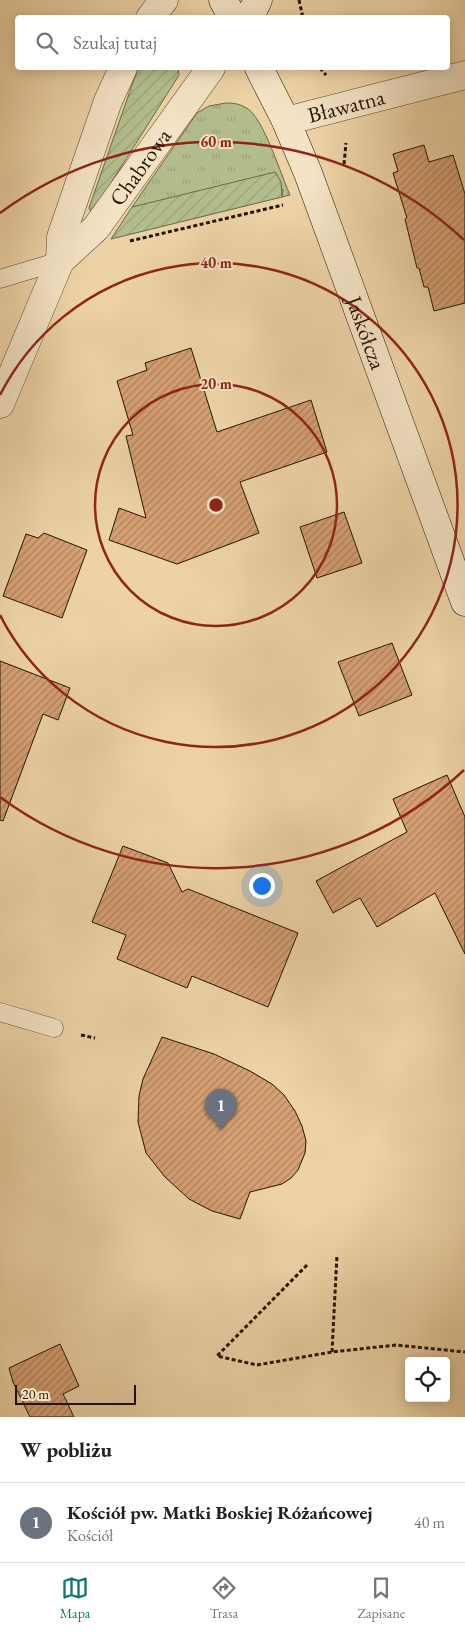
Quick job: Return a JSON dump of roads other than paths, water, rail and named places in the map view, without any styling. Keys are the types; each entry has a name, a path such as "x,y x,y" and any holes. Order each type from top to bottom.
{"street":[{"path":"152,15 164,0"},
{"path":"223,0 231,15"},
{"path":"250,15 258,0"},
{"name":"Chabrowa","path":"0,404 60,261 61,237 108,101 122,70"},
{"name":"Chabrowa","path":"60,261 96,228 211,70"},
{"name":"Jaskółcza","path":"260,70 286,121 308,173 465,602"},
{"name":"Bławatna","path":"286,121 465,75"}],"lane":[{"path":"0,279 60,261"},
{"path":"0,1012 54,1028"}],"place":[{"name":"Kościół pw. Matki Boskiej Różańcowej","path":"221,1130"}]}
